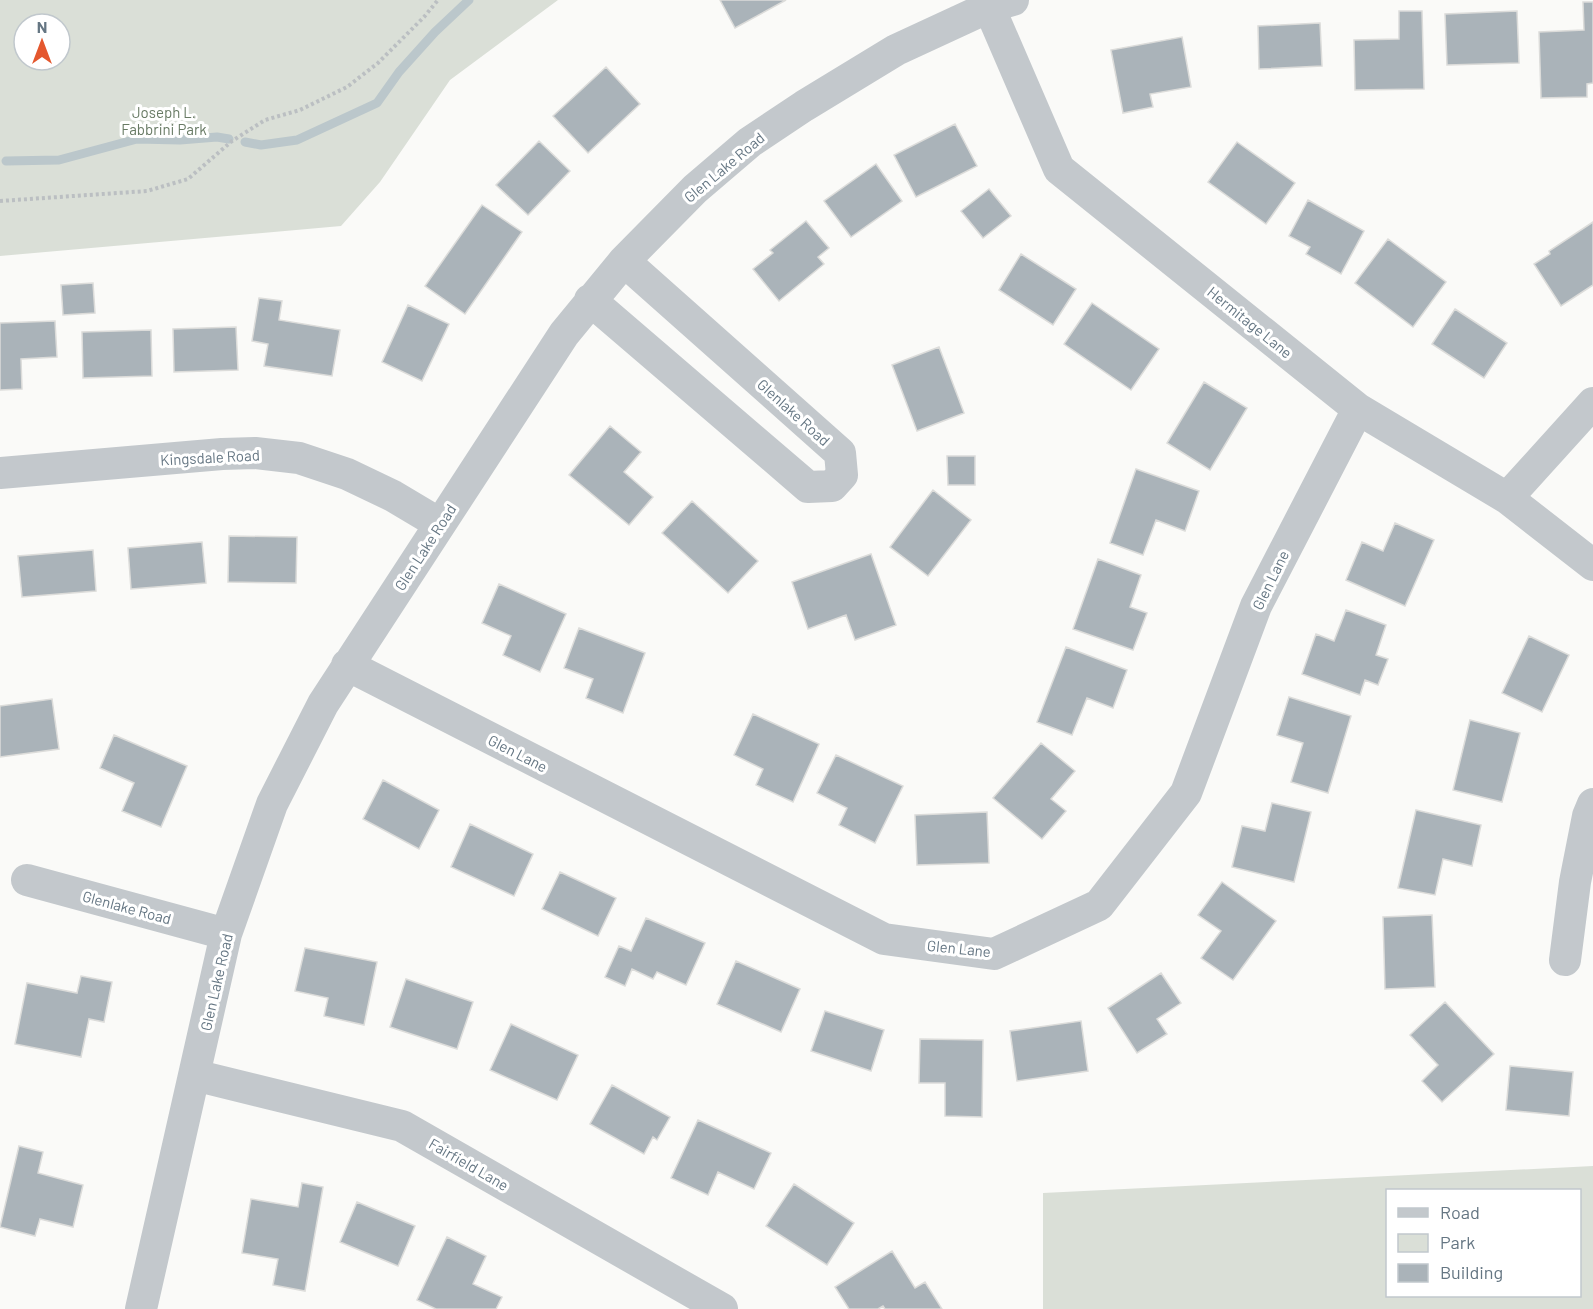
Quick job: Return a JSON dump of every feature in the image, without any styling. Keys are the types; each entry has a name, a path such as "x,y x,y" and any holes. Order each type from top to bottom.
{"street":[{"name":"Glen Lake Road","path":"141,1309 226,934 272,804 323,704 347,665 564,334 624,261 695,189 750,142 896,50 996,2"},
{"name":"Hermitage Lane","path":"996,2 1059,169 1358,409 1507,498 1593,566"},
{"name":"Glenlake Road","path":"590,300 808,487 832,486 842,475 840,453 624,261"},
{"path":"1507,498 1593,403"},
{"name":"Glen Lane","path":"347,665 884,939 994,954 1099,904 1186,793 1256,606 1358,409"},
{"name":"Kingsdale Road","path":"0,473 222,454 255,453 299,458 346,474 384,491 440,524"},
{"path":"1565,960 1575,882 1588,816 1593,804"},
{"name":"Glenlake Road","path":"27,880 226,934"},
{"name":"Fairfield Lane","path":"194,1075 402,1126 722,1309"}],"path":[{"path":"0,201 147,191 188,179 232,141 265,120 300,110 347,87 378,63 438,0"}],"green space":[{"name":"Joseph L. Fabbrini Park","path":"0,0 558,0 450,80 380,182 341,226 0,256"},
{"path":"1593,1166 1593,1309 1043,1309 1043,1193"}],"building":[{"path":"720,0 786,0 735,28"},
{"path":"1583,2 1593,2 1593,83 1587,84 1587,97 1541,98 1539,32 1584,30"},
{"path":"1399,11 1422,11 1424,89 1355,90 1354,40 1399,39"},
{"path":"1517,11 1519,63 1447,65 1445,14"},
{"path":"1320,23 1322,66 1259,69 1258,26"},
{"path":"1182,37 1191,87 1150,94 1153,107 1123,113 1111,50"},
{"path":"606,67 640,104 588,153 553,116"},
{"path":"955,124 977,166 916,197 894,155"},
{"path":"539,141 570,171 528,215 496,185"},
{"path":"1237,142 1295,183 1266,224 1208,182"},
{"path":"876,164 902,201 851,237 824,201"},
{"path":"989,189 1011,216 983,238 961,211"},
{"path":"1308,200 1364,231 1341,274 1306,254 1310,247 1289,236"},
{"path":"482,205 522,232 465,314 425,286"},
{"path":"806,221 829,248 818,257 824,264 779,301 753,269 773,253 770,250"},
{"path":"1593,222 1593,285 1561,306 1534,264 1550,254 1549,251"},
{"path":"1388,239 1446,282 1413,327 1355,283"},
{"path":"1021,254 1076,289 1053,325 999,290"},
{"path":"93,283 95,313 63,315 61,285"},
{"path":"259,298 282,301 279,320 340,330 332,376 264,366 268,344 252,341"},
{"path":"1092,303 1159,349 1131,390 1064,344"},
{"path":"408,305 449,324 422,381 382,362"},
{"path":"1455,309 1507,343 1484,378 1432,344"},
{"path":"55,321 57,357 21,359 22,389 0,390 0,323"},
{"path":"236,327 238,370 174,372 173,329"},
{"path":"151,330 152,376 83,378 82,332"},
{"path":"939,347 964,413 917,431 892,365"},
{"path":"1204,382 1247,408 1210,470 1167,443"},
{"path":"610,426 641,452 624,472 653,497 629,525 569,475"},
{"path":"947,456 975,456 975,485 948,485"},
{"path":"1136,469 1199,491 1185,531 1156,520 1143,555 1110,543"},
{"path":"933,490 971,520 928,576 890,547"},
{"path":"692,501 758,561 728,593 662,533"},
{"path":"1395,523 1434,540 1405,606 1346,580 1362,542 1383,551"},
{"path":"229,536 297,537 296,583 228,582"},
{"path":"202,542 206,583 131,589 128,548"},
{"path":"93,550 96,591 22,597 18,556"},
{"path":"871,554 896,625 855,640 846,615 808,629 792,582"},
{"path":"1098,559 1141,575 1130,607 1147,613 1133,650 1073,629"},
{"path":"499,584 566,614 540,672 503,655 511,636 482,623"},
{"path":"1346,610 1386,625 1376,655 1388,659 1378,685 1365,680 1360,695 1302,674 1316,634 1334,641"},
{"path":"579,628 645,653 623,713 586,698 593,679 564,668"},
{"path":"1529,636 1569,655 1542,712 1502,693"},
{"path":"1066,647 1127,670 1113,708 1087,698 1072,735 1037,722"},
{"path":"1289,697 1351,716 1328,793 1291,782 1303,743 1277,735"},
{"path":"52,699 59,749 0,757 0,706"},
{"path":"753,714 819,744 793,802 756,785 763,769 734,755"},
{"path":"1470,720 1520,733 1502,802 1453,790"},
{"path":"114,735 187,766 161,827 122,811 134,783 100,768"},
{"path":"1041,743 1075,771 1051,799 1066,811 1042,839 993,798"},
{"path":"836,755 903,786 875,843 839,825 847,808 817,793"},
{"path":"383,780 439,810 419,849 363,819"},
{"path":"1272,803 1311,812 1294,882 1232,867 1242,826 1265,831"},
{"path":"1416,810 1481,825 1472,866 1443,859 1435,895 1398,888"},
{"path":"987,812 989,863 917,865 915,815"},
{"path":"470,824 533,854 514,896 451,867"},
{"path":"560,872 616,898 598,936 542,909"},
{"path":"1222,882 1276,921 1233,980 1201,958 1221,931 1198,915"},
{"path":"1432,915 1435,987 1385,989 1383,917"},
{"path":"646,918 705,943 686,985 657,972 653,979 632,969 625,986 605,977 619,946 631,951"},
{"path":"305,948 377,962 364,1025 324,1016 328,998 295,991"},
{"path":"736,961 800,989 781,1032 717,1004"},
{"path":"1161,973 1181,1003 1157,1019 1167,1034 1137,1053 1108,1008"},
{"path":"81,976 112,982 104,1022 89,1019 81,1057 15,1044 27,983 77,993"},
{"path":"406,979 473,1002 457,1049 390,1027"},
{"path":"1445,1002 1494,1054 1442,1102 1422,1081 1438,1065 1410,1035"},
{"path":"825,1011 884,1030 871,1071 811,1051"},
{"path":"1081,1021 1088,1071 1017,1081 1010,1031"},
{"path":"511,1024 578,1055 557,1100 490,1070"},
{"path":"920,1039 983,1040 982,1117 945,1116 945,1083 919,1083"},
{"path":"1510,1066 1573,1072 1569,1116 1506,1110"},
{"path":"612,1085 670,1117 657,1140 653,1137 644,1154 590,1124"},
{"path":"698,1120 771,1153 754,1189 718,1172 708,1195 671,1178"},
{"path":"19,1146 43,1152 38,1173 83,1185 73,1227 40,1219 35,1236 0,1227"},
{"path":"302,1183 323,1187 305,1291 273,1285 278,1259 242,1253 251,1199 298,1207"},
{"path":"794,1184 854,1223 827,1265 766,1226"},
{"path":"357,1202 415,1226 398,1266 340,1242"},
{"path":"447,1237 486,1256 473,1284 502,1297 496,1309 436,1309 417,1300"},
{"path":"892,1251 915,1288 925,1282 942,1309 885,1309 883,1306 878,1309 849,1309 835,1287"}],"waterway":[{"path":"245,142 261,145 297,140 377,103 399,72 435,32 469,0"},
{"path":"6,161 59,160 137,139 180,140 217,137 229,139"}]}
